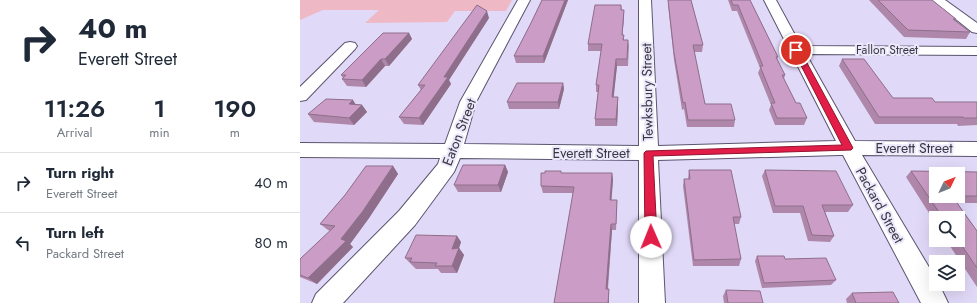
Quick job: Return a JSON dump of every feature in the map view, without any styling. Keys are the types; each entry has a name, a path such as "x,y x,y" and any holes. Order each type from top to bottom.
{"street":[{"name":"Eaton Street","path":"325,303 407,218 447,167 468,102 524,0"},
{"name":"Tewksbury Street","path":"646,0 652,303"},
{"name":"Packard Street","path":"770,0 848,148 935,303"},
{"path":"938,0 977,29"},
{"path":"300,96 350,46"},
{"name":"Fallon Street","path":"796,50 977,51"},
{"name":"Everett Street","path":"300,150 649,153 848,148 977,149"}],"shaded area":[{"path":"300,0 512,0 506,11 455,11 447,22 365,23 379,10 323,10 300,20"}],"building":[{"path":"542,0 565,0 543,56 514,56 531,23"},
{"path":"668,0 691,0 703,45 693,45 705,104 731,104 735,120 688,120 685,102 683,103 674,53"},
{"path":"731,0 750,0 778,57 776,57 785,75 782,75 796,103 800,103 807,118 777,118 771,103 775,103 760,66 763,66 738,5 733,5"},
{"path":"878,0 932,0 970,32 908,30"},
{"path":"477,5 487,11 444,77 448,77 419,118 399,117 425,85 418,85"},
{"path":"595,5 621,5 621,10 624,10 622,35 624,35 623,40 628,40 627,59 616,59 612,97 618,97 616,119 595,119 599,85 596,85 602,44 588,44"},
{"path":"383,33 409,33 385,59 381,59 362,80 342,79 346,75 341,75"},
{"path":"842,59 864,59 893,98 932,98 935,102 977,102 977,118 879,117"},
{"path":"517,83 563,83 558,102 507,102"},
{"path":"326,99 353,100 349,104 362,105 349,118 308,114"},
{"path":"463,165 505,165 498,185 454,185"},
{"path":"366,166 393,166 363,211 341,239 346,241 308,278 300,275 300,259 335,226 320,224 345,195"},
{"path":"689,170 731,170 741,217 733,217 741,259 694,260 684,179 690,179"},
{"path":"765,170 836,171 853,205 822,205 834,236 812,235 803,206 775,206"},
{"path":"545,171 561,171 561,173 612,173 610,200 617,200 616,224 611,224 606,289 609,289 608,303 554,303 574,187 541,186 541,173 545,173"},
{"path":"911,171 929,171 929,197"},
{"path":"965,172 977,172 977,196 965,196"},
{"path":"933,203 957,203 963,211 938,211"},
{"path":"965,214 977,231 977,268 963,247 965,247"},
{"path":"416,235 457,236 452,249 459,248 452,266 435,266 437,263 410,262 412,258 405,258"},
{"path":"757,256 784,256 785,259 826,258 836,280 764,283"},
{"path":"726,290 760,291 763,303 728,303"},
{"path":"893,292 899,303 856,303 852,293"}],"route":[{"path":"651,237 649,153 848,148 796,50"}]}
